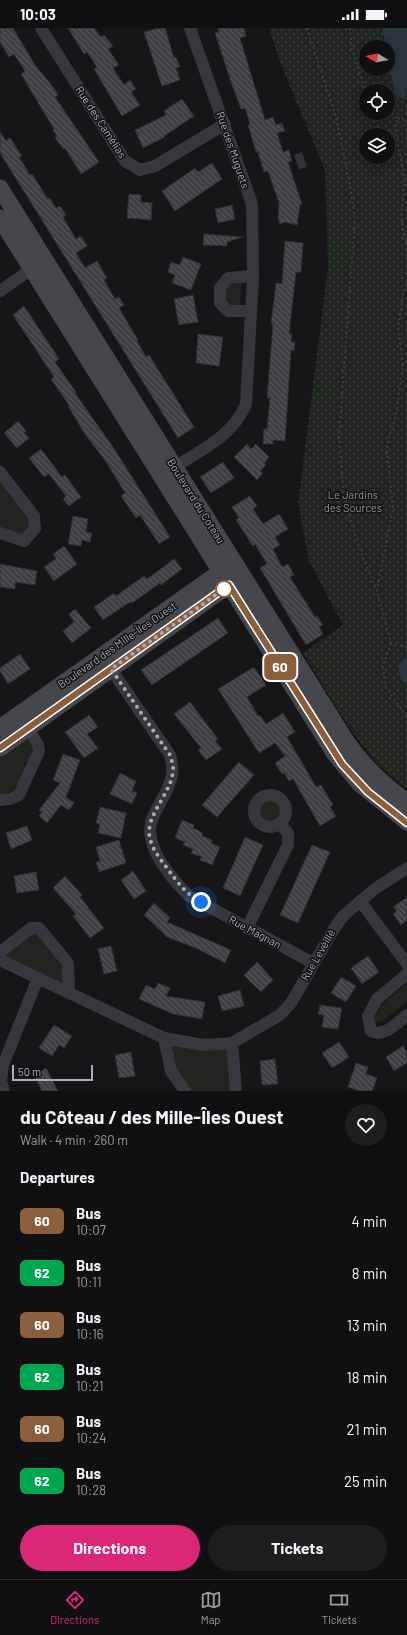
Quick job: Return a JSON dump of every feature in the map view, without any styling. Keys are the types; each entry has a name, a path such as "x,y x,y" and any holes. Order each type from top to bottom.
{"street":[{"name":"Rue des Camélias","path":"41,28 125,161 140,170 155,166 225,124"},
{"name":"Rue des Muguets","path":"168,471 223,437 241,417 246,404 253,276 252,204 190,28"},
{"name":"Boulevard du Coteau","path":"0,188 38,264 232,574 342,764 368,792 407,822"},
{"name":"Boulevard du Coteau","path":"0,218 38,264"},
{"path":"0,291 38,264"},
{"path":"251,311 228,311 220,303 220,288 228,278 253,276"},
{"path":"0,474 34,516 35,528 24,541 0,533"},
{"name":"Boulevard du Coteau","path":"232,574 350,747 377,778 407,802"},
{"name":"Boulevard des Mille-Îles Ouest","path":"0,728 106,662 232,574"},
{"name":"Boulevard des Mille-Îles Ouest","path":"0,748 28,728 106,662"},
{"name":"Rue Magnan","path":"106,662 170,755 174,768 172,780 150,822 150,838 156,853 179,885 189,896 314,963"},
{"path":"0,800 13,798 19,795 38,754 38,745 28,728"},
{"path":"247,928 288,845 288,833 280,824"},
{"name":"Rue Levéillé","path":"0,960 164,1038 203,1044 232,1043 280,1015 291,1003 343,916 360,901 407,868"},
{"path":"360,901 407,964"},
{"path":"0,952 31,928 40,928 68,964 68,993"},
{"path":"407,974 377,1000 368,1016 371,1031 377,1034 384,1033 407,1015"},
{"path":"4,1091 0,1081 3,1065 38,978"},
{"path":"164,1038 171,1071 185,1091"},
{"path":"232,1043 236,1091"}],"path":[{"path":"307,28 336,117 354,212 339,437 344,497 358,545 377,591 391,643 383,666 386,688 407,717"},
{"path":"350,28 352,49 362,84"},
{"path":"395,116 407,121"},
{"path":"398,118 395,128 404,181 400,216 407,252"},
{"path":"377,591 393,507 387,452 388,440 396,415 403,365 398,328 402,294 407,279"},
{"path":"391,643 407,647"}],"green space":[{"name":"Le Jardins des Sources","path":"269,28 382,28 385,40 359,40 359,76 391,76 393,84 359,84 359,120 395,120 395,95 404,99 407,91 407,656 401,680 407,687 407,789 390,775 361,744 303,653 343,625 309,561 298,504 328,267 325,171 277,54"},
{"path":"231,282 241,283 240,306 232,306 225,299 225,290"},
{"path":"0,480 31,518 32,527 24,537 0,529"},
{"path":"25,738 31,744 32,750 27,763 24,762 23,764 26,766 20,781 11,791 0,794 0,755"},
{"path":"270,799 279,802 282,811 279,820 270,823 261,820 258,811 261,802"},
{"path":"38,930 65,963 67,990 0,954"},
{"path":"407,984 407,1002 381,1022 373,1022 379,1010 391,996"},
{"path":"167,1041 229,1045 234,1091 188,1091 172,1069"}],"shaded area":[{"path":"382,28 407,28 407,91 404,99 395,95 395,84 393,84 391,76 395,76 395,40 385,40"},
{"path":"302,152 307,167 299,169 294,155"},
{"path":"406,656 407,687 401,680 398,666"}],"building":[{"path":"0,28 13,28 35,65 58,95 55,97 99,162 81,174 65,148 63,149 55,137 57,136 53,130 54,129 21,74 25,71 14,54 9,57 0,42"},
{"path":"68,28 94,28 101,37 104,35 113,46 108,49 119,65 113,68 124,85 130,80 136,89 131,92 140,105 122,116 94,69 97,67 87,52 84,54"},
{"path":"165,28 174,58 176,57 180,67 176,68 180,80 162,86 144,32"},
{"path":"218,28 244,28 246,36 240,38 265,120 273,117 276,125 282,123 285,131 277,133 283,152 289,150 292,161 288,162 302,204 300,205 297,225 285,222 280,224 278,219 279,203 268,171 264,172 258,152 256,152 248,125 250,124 245,108 241,109 231,82 215,33 219,32"},
{"path":"182,99 194,116 164,136 165,137 143,148 135,130 166,115 164,111"},
{"path":"0,132 6,141 10,138 22,156 19,157 30,175 32,174 48,199 50,198 56,208 60,206 66,215 63,217 76,239 81,236 87,246 76,253 85,268 97,261 107,278 104,280 115,299 119,297 124,305 119,308 146,357 149,355 194,427 178,438 0,153"},
{"path":"212,163 222,179 175,211 162,191 195,168 198,172"},
{"path":"129,194 141,195 141,202 152,203 151,220 127,218"},
{"path":"232,205 235,219 218,223 215,209"},
{"path":"204,234 242,237 227,242 227,246 203,245"},
{"path":"285,241 303,243 301,272 296,272 289,334 292,334 291,342 295,342 294,351 291,350 285,441 273,440 273,444 263,444 264,429 267,429 270,398 267,398 273,324 271,324 276,283 282,284"},
{"path":"183,257 201,264 191,290 172,283 175,275 168,272 171,262 180,265"},
{"path":"193,295 198,322 179,325 174,299"},
{"path":"24,306 59,359 55,362 115,450 170,537 159,544 140,515 136,518 121,496 125,493 107,463 85,434 68,406 69,405 51,379 54,377 13,315"},
{"path":"198,334 223,337 219,366 196,363"},
{"path":"18,421 26,431 24,433 29,438 17,448 4,433"},
{"path":"247,444 251,449 256,444 269,457 264,463 266,465 260,471 263,473 257,480 234,457"},
{"path":"41,449 62,477 65,475 81,497 69,506 63,499 66,496 49,474 44,477 29,458"},
{"path":"223,462 234,478 211,493 200,477"},
{"path":"250,496 257,506 253,509 263,524 279,514 288,529 275,537 280,545 273,549 282,567 288,564 294,575 290,577 315,617 317,616 323,625 319,627 323,634 306,645 260,568 267,564 255,544 253,546 236,520 239,518 232,507"},
{"path":"73,516 88,519 86,532 92,533 90,542 82,540 81,546 68,544"},
{"path":"64,546 77,564 54,581 44,567 56,559 53,554"},
{"path":"174,559 182,569 161,585 160,583 132,603 130,602 103,620 94,607 114,593 116,596 144,576 147,579"},
{"path":"0,564 37,571 35,585 15,582 15,589 0,587"},
{"path":"75,609 91,628 72,643 63,631 74,622 69,614"},
{"path":"218,618 228,633 152,685 141,670"},
{"path":"20,654 30,669 8,684 0,671 0,668"},
{"path":"254,667 266,685 247,697 258,716 260,715 266,724 283,713 295,732 287,737 316,787 321,785 333,805 330,807 336,816 320,826 293,779 289,781 284,773 282,774 275,763 285,756 275,743 259,753 218,689"},
{"path":"190,702 218,739 215,741 222,749 206,760 198,750 201,748 174,714"},
{"path":"89,715 98,727 87,734 98,748 84,758 65,732"},
{"path":"63,754 80,760 66,797 74,803 69,810 61,805 47,823 39,816 42,812 39,810 60,783 53,780"},
{"path":"239,762 254,775 217,817 202,805"},
{"path":"120,773 136,781 132,791 137,793 132,804 110,794"},
{"path":"100,807 126,813 121,838 98,833 100,824 96,823"},
{"path":"182,820 194,825 193,828 203,833 202,836 212,840 211,843 220,847 212,865 200,860 202,857 191,853 193,849 183,845 185,842 175,838"},
{"path":"27,826 32,840 11,849 6,833"},
{"path":"245,837 263,845 240,896 223,888"},
{"path":"119,840 126,863 99,872 96,862 100,861 96,847"},
{"path":"312,845 330,852 298,923 280,915"},
{"path":"133,871 146,891 134,899 121,880"},
{"path":"36,872 39,890 17,893 14,876"},
{"path":"65,876 82,895 80,897 104,928 90,938 73,916 76,914 53,888"},
{"path":"407,897 407,920 401,925 393,914 397,911 393,907"},
{"path":"154,903 170,918 167,922 231,950 225,963 198,949 167,937 144,915"},
{"path":"111,946 117,971 104,974 98,949"},
{"path":"368,956 379,972 362,984 351,968"},
{"path":"257,962 273,980 261,992 244,975"},
{"path":"341,977 356,986 346,1002 331,993"},
{"path":"158,983 170,988 166,996 205,1002 202,1019 173,1014 139,999 146,985 155,989"},
{"path":"240,990 244,1006 222,1011 218,996"},
{"path":"320,1005 342,1008 338,1029 322,1027 324,1015 318,1014"},
{"path":"54,1025 72,1036 64,1048 59,1045 52,1056 39,1048"},
{"path":"339,1042 349,1057 332,1068 322,1053"},
{"path":"403,1046 407,1053 407,1063 394,1071 386,1057"},
{"path":"131,1052 135,1076 119,1078 115,1055"},
{"path":"275,1059 278,1084 262,1085 260,1061"},
{"path":"356,1063 368,1067 366,1074 377,1078 372,1091 360,1091 348,1087"},
{"path":"46,1068 58,1091 42,1091 34,1075"}],"bus line":[{"name":"60","path":"0,748 229,585 334,754 368,792 407,823"}],"route":[{"path":"201,902 189,896 179,885 156,853 150,838 150,822 172,780 174,768 170,755 111,669 224,589"}]}
